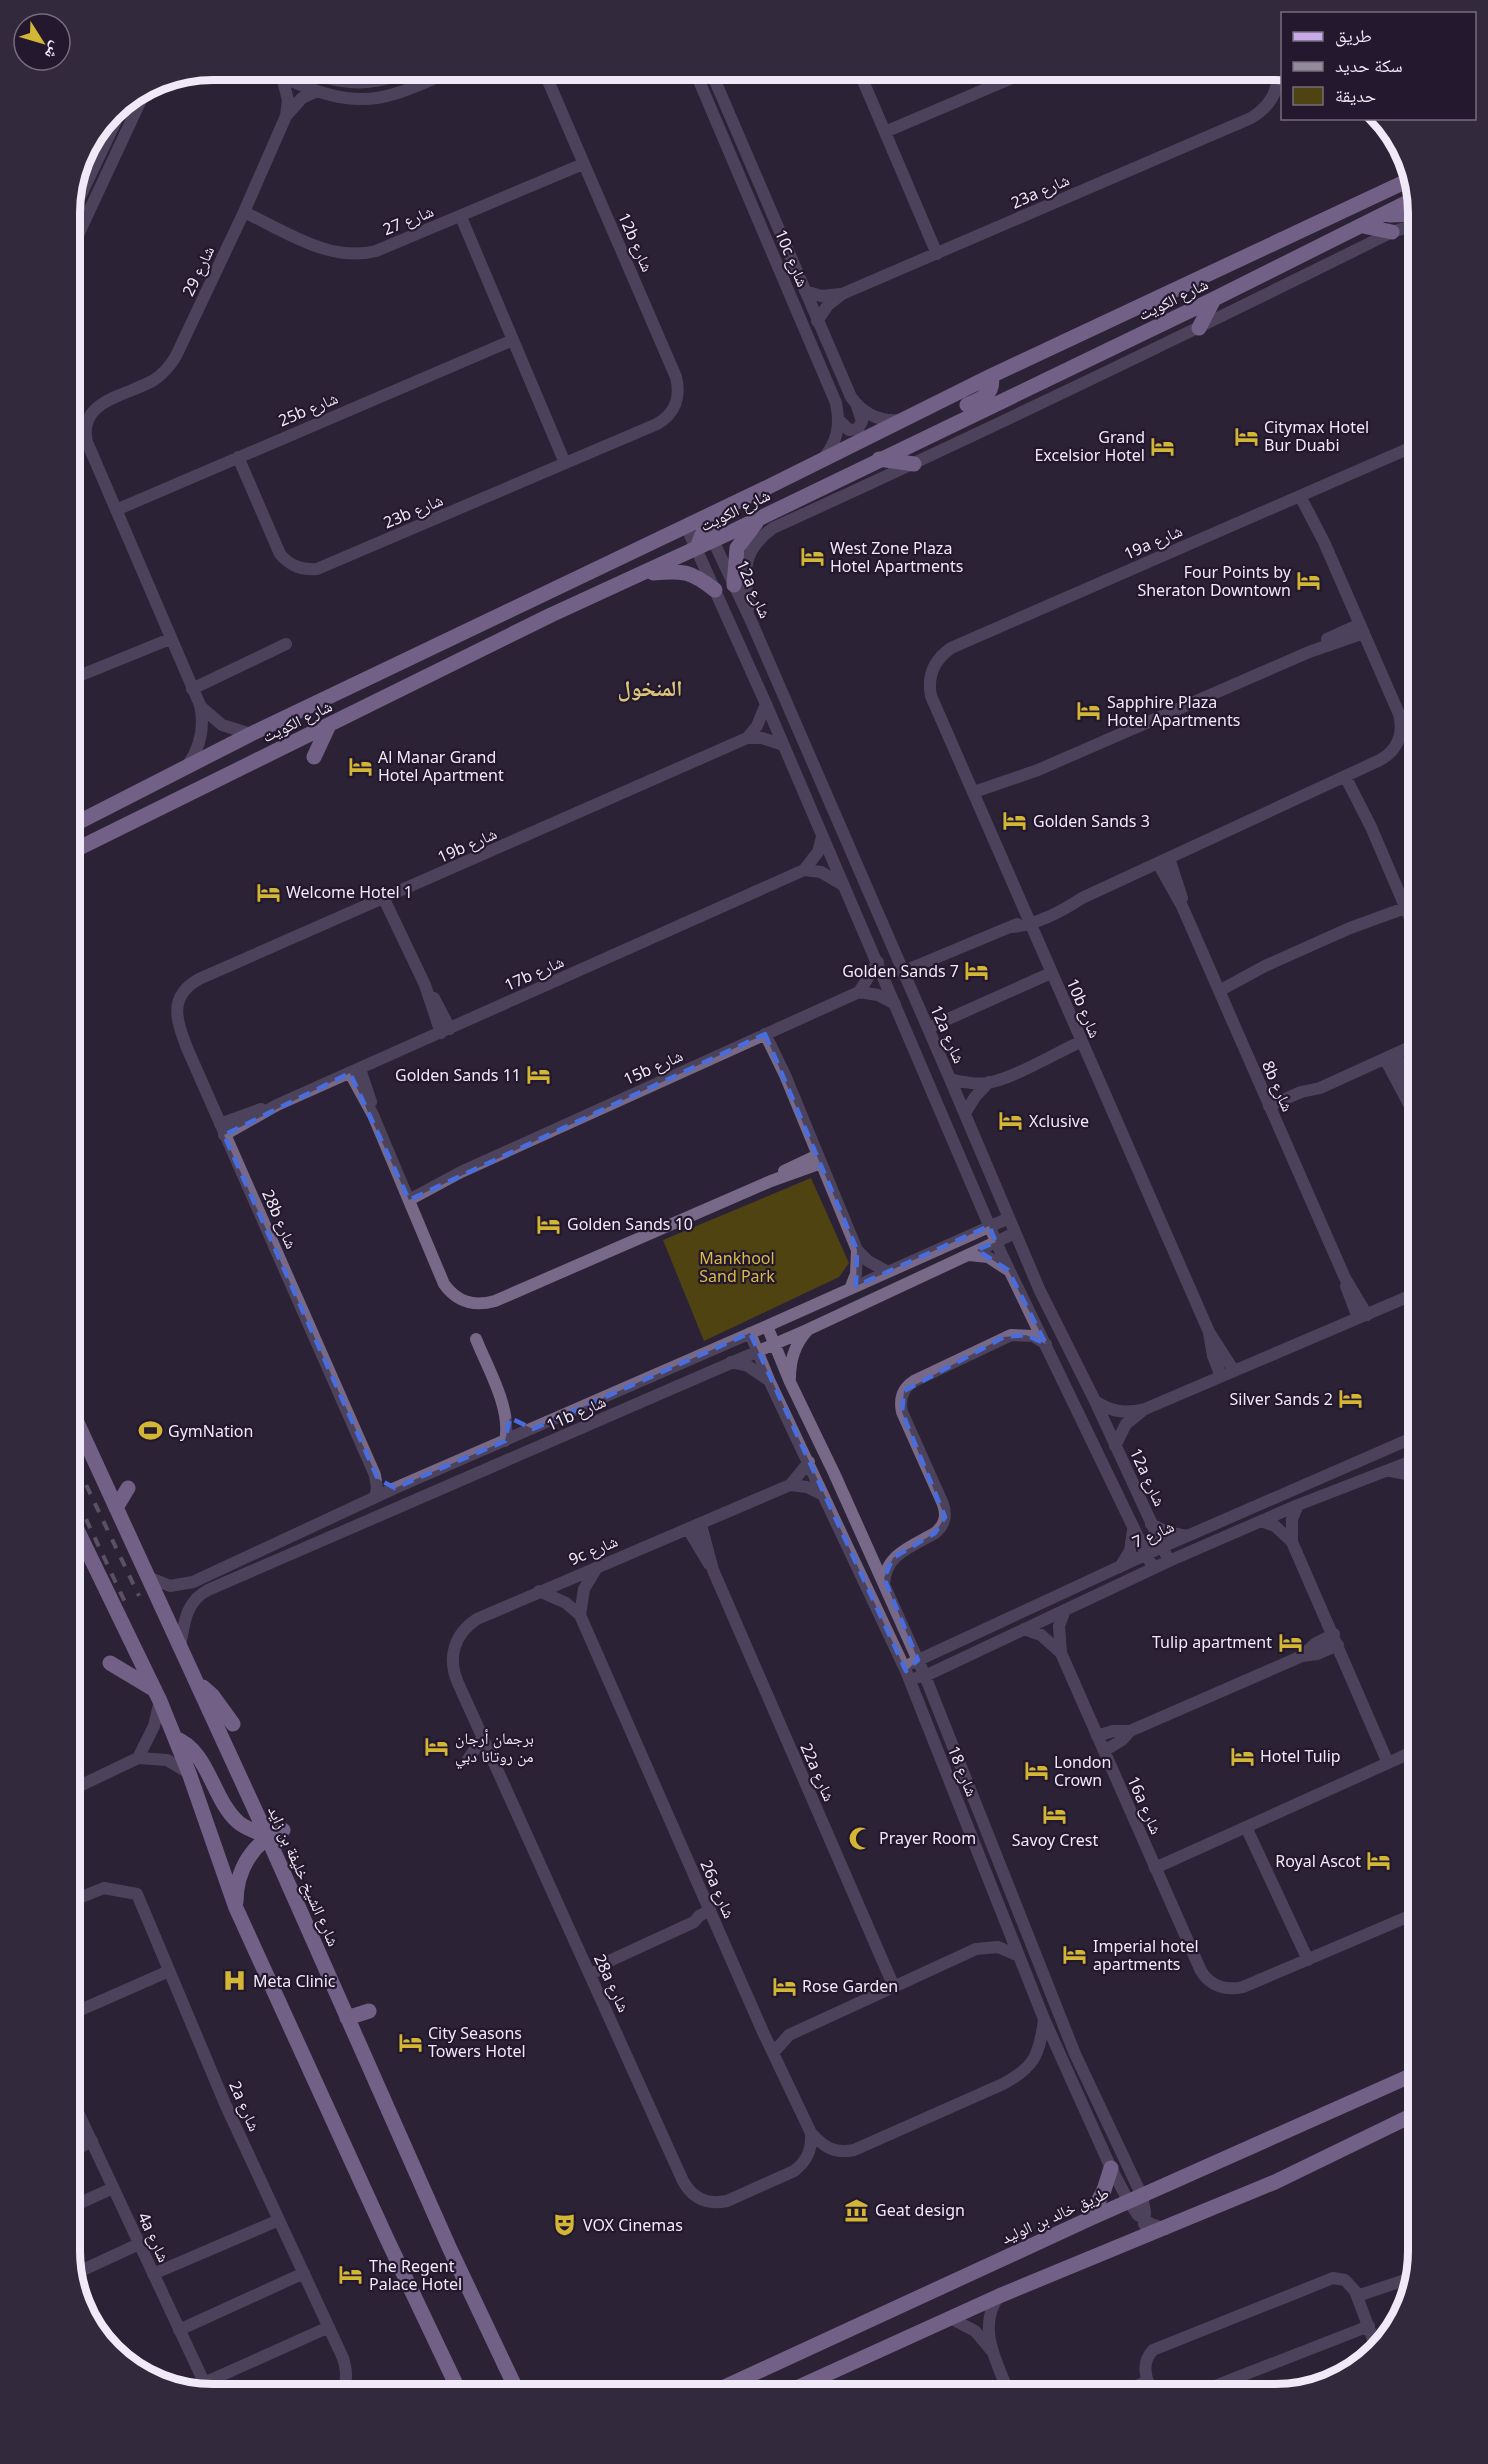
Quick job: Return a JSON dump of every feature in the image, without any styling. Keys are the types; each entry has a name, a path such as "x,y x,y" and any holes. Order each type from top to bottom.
{"main road":[{"path":"1382,194 1402,173"},
{"name":"شارع الكويت","path":"80,848 638,574 697,548 708,529 757,500 768,487 991,376 1405,182"},
{"name":"شارع الكويت","path":"80,821 188,765 686,526 708,529 761,517 1214,299 1407,202"},
{"path":"1383,215 1408,214"},
{"path":"1363,226 1392,232"},
{"path":"1199,328 1214,299"},
{"path":"895,451 909,435 987,394 992,386 991,376"},
{"path":"879,459 914,464"},
{"path":"734,585 737,548 761,517"},
{"path":"638,574 674,570 687,572 715,590"},
{"path":"314,758 329,725"},
{"name":"شارع الشيخ خليفة بن زايد","path":"80,1429 267,1836 449,2247 515,2384"},
{"path":"116,1508 128,1488"},
{"path":"80,1536 175,1737 236,1908 456,2384"},
{"path":"110,1663 157,1696"},
{"path":"197,1683 212,1695 233,1724"},
{"path":"175,1737 193,1750 234,1818 251,1830 267,1836"},
{"path":"236,1908 238,1881 249,1856 267,1836 283,1830"},
{"path":"347,2018 369,2011"},
{"name":"طريق خالد بن الوليد","path":"731,2384 1089,2219 1408,2077"},
{"path":"806,2384 999,2296 1166,2229 1275,2182 1408,2117"},
{"path":"1089,2219 1104,2190 1111,2168"}],"street":[{"name":"شارع 29","path":"116,510 86,435 87,421 100,404 154,379 172,363 244,212 286,116 288,100 283,80"},
{"path":"290,80 343,99 383,97 427,80"},
{"path":"332,80 359,84 386,80"},
{"name":"12b شارع","path":"548,80 676,377 678,392 675,405 668,416 657,424"},
{"name":"10c شارع","path":"699,80 836,403 839,420"},
{"name":"10c شارع","path":"715,80 817,321 856,405"},
{"path":"863,80 938,254"},
{"path":"885,132 995,80"},
{"name":"23a شارع","path":"817,321 828,305 842,294 1251,118 1268,105 1277,86 1277,80"},
{"name":"شارع 29","path":"286,116 302,98 317,91"},
{"path":"80,230 140,101"},
{"path":"81,195 116,121"},
{"name":"شارع 27","path":"244,212 329,251 348,255 376,251 583,164"},
{"path":"460,217 565,464"},
{"path":"752,623 744,578 745,566 755,545 773,528 914,464 1199,328 1392,232 1408,228"},
{"name":"23a شارع","path":"805,291 821,296 842,294"},
{"name":"25b شارع","path":"116,510 513,340"},
{"path":"839,420 849,430 858,429 862,420 856,405"},
{"path":"856,405 873,417 882,420 902,420"},
{"path":"822,460 836,440 839,420"},
{"name":"23b شارع","path":"238,458 280,554 292,565 309,570 325,567 657,424"},
{"name":"19a شارع","path":"931,696 932,671 940,657 951,648 1408,449"},
{"path":"903,972 1028,921 1055,915 1082,898 1387,756 1400,737 1401,722 1304,494"},
{"path":"116,510 200,705 202,723 200,741 188,765"},
{"path":"686,526 878,962 1008,1270 1153,1568"},
{"name":"12a شارع","path":"708,529 752,623 965,1113 1040,1292 1095,1401 1169,1561"},
{"path":"976,796 1020,781 1038,770 1309,652 1319,643 1362,628"},
{"path":"80,676 170,639"},
{"path":"192,689 286,644"},
{"name":"10b شارع","path":"931,696 1209,1332 1234,1371"},
{"path":"747,738 757,726 766,704"},
{"path":"200,705 222,725 252,734"},
{"path":"747,738 762,738 783,745"},
{"name":"19b شارع","path":"199,980 747,738"},
{"path":"1349,774 1367,810 1371,827 1408,915"},
{"path":"804,870 815,859 822,837"},
{"name":"8b شارع","path":"1163,861 1345,1278 1349,1298 1362,1316"},
{"path":"804,870 829,876 843,885"},
{"name":"17b شارع","path":"222,1130 804,870"},
{"path":"389,897 445,1031"},
{"path":"1217,987 1350,928 1362,919 1403,904"},
{"path":"878,962 859,992 878,995 895,1004"},
{"path":"928,1028 1051,973"},
{"name":"28b شارع","path":"199,980 187,987 179,999 177,1020 222,1130 375,1475 377,1488 375,1497"},
{"name":"15b شارع","path":"407,1195 859,992"},
{"path":"770,1033 785,1076 857,1250 868,1261 888,1272"},
{"path":"950,1079 969,1083 989,1082 1082,1045"},
{"path":"1271,1110 1301,1092 1320,1088 1408,1048"},
{"path":"1390,1057 1408,1088"},
{"path":"355,1071 444,1284 457,1298 476,1304 495,1300 771,1181 788,1176 820,1159"},
{"path":"965,1113 975,1096 989,1082"},
{"path":"967,1236 975,1222 980,1204"},
{"name":"11b شارع","path":"148,1577 170,1586 193,1582 395,1488 750,1334 1009,1218"},
{"name":"11b شارع","path":"180,1647 188,1610 199,1594 807,1330 1015,1233"},
{"path":"850,1289 856,1274 857,1250"},
{"path":"965,1255 988,1257 1008,1270"},
{"path":"1115,1446 1126,1424 1145,1409 1408,1297"},
{"name":"شارع 18","path":"767,1326 790,1382 926,1676 1075,2054 1145,2220"},
{"path":"790,1382 792,1356 807,1330"},
{"name":"10b شارع","path":"1209,1332 1213,1356 1221,1376"},
{"name":"شارع 18","path":"750,1334 769,1380 907,1674 1044,2019 1111,2168 1135,2199"},
{"path":"884,1585 885,1570 893,1558 940,1529 945,1517 943,1504 902,1412 900,1405 904,1390 914,1381 1004,1337 1026,1335 1046,1344"},
{"path":"476,1339 505,1410 507,1425 505,1441"},
{"path":"731,1362 754,1369 769,1380"},
{"path":"1095,1401 1104,1407 1124,1412 1145,1409"},
{"path":"505,1410 517,1422 533,1429"},
{"name":"شارع 7","path":"907,1674 918,1659 1162,1547 1408,1440"},
{"name":"9c شارع","path":"458,1683 454,1674 453,1656 458,1639 463,1631 477,1619 790,1485 809,1462"},
{"name":"شارع 7","path":"907,1674 926,1676 1153,1568 1298,1505 1408,1463"},
{"path":"1390,1471 1408,1475"},
{"path":"375,1475 381,1482 395,1488"},
{"path":"790,1485 807,1488 823,1495"},
{"path":"1292,1542 1291,1527 1298,1505"},
{"path":"1261,1521 1282,1530 1292,1542 1388,1763"},
{"path":"1151,1524 1167,1532 1189,1537"},
{"name":"22a شارع","path":"701,1525 713,1570"},
{"name":"22a شارع","path":"688,1529 713,1570 894,1987"},
{"path":"1120,1567 1130,1551 1133,1529"},
{"path":"580,1616 584,1589 597,1566"},
{"path":"539,1591 566,1603 580,1616"},
{"name":"16a شارع","path":"1065,1610 1059,1626 1061,1653 1201,1971 1214,1984 1236,1988 1308,1960"},
{"name":"26a شارع","path":"580,1616 763,2032 810,2133"},
{"name":"16a شارع","path":"1024,1629 1049,1640 1061,1653"},
{"path":"1097,1736 1113,1731 1130,1731 1302,1656 1317,1654 1336,1640"},
{"name":"28a شارع","path":"458,1683 683,2181 693,2194 707,2202 727,2201 794,2171 807,2158 811,2142 810,2133"},
{"path":"138,1758 154,1726 157,1696"},
{"path":"1104,1751 1122,1740 1130,1731"},
{"path":"467,1761 483,1737"},
{"path":"1155,1868 1408,1754"},
{"path":"80,1786 138,1758 167,1760 189,1773"},
{"path":"1246,1827 1308,1960 1408,1917"},
{"name":"2a شارع","path":"80,1898 104,1888 137,1894 226,2106 329,2327 346,2369 345,2384"},
{"path":"588,1970 596,1962 605,1963 694,1922 702,1923 711,1914"},
{"path":"773,2053 789,2035 983,1947 998,1947 1019,1956"},
{"path":"80,2010 169,1971"},
{"path":"810,2133 825,2147 834,2151 854,2150 1003,2084 1020,2075 1035,2058 1044,2019"},
{"path":"763,2032 789,2035"},
{"name":"4a شارع","path":"80,2116 205,2384"},
{"path":"80,2147 92,2141"},
{"path":"80,2203 113,2188"},
{"path":"153,2274 279,2220"},
{"path":"1136,2241 1145,2220 1166,2229"},
{"path":"81,2271 139,2244"},
{"path":"179,2330 304,2273"},
{"path":"1149,2384 1144,2369 1145,2362 1148,2355 1160,2346 1327,2280 1339,2278 1348,2282 1357,2296 1374,2341"},
{"path":"1357,2296 1405,2280"},
{"path":"999,2296 991,2309 988,2324 992,2351 1006,2384"},
{"path":"952,2319 975,2331 992,2351"},
{"path":"1220,2384 1369,2326"},
{"path":"217,2384 329,2327"},
{"path":"1141,2384 1148,2381"}],"highlighted area":[{"path":"765,1034 857,1250 856,1286 989,1226 996,1242 977,1250 1008,1270 1046,1344 1026,1335 1004,1337 904,1391 902,1412 945,1517 935,1533 893,1558 884,1578 918,1660 906,1671 750,1333 533,1429 510,1418 505,1441 395,1488 378,1479 224,1135 350,1073 409,1200"}],"green space":[{"name":"Mankhool Sand Park","path":"811,1178 849,1263 839,1277 704,1341 663,1240"}],"railway":[{"path":"80,1472 139,1596"},
{"path":"80,1506 125,1602"}],"place":[{"name":"Citymax Hotel Bur Duabi","path":"1246,436"},
{"name":"Grand Excelsior Hotel","path":"1163,446"},
{"name":"West Zone Plaza Hotel Apartments","path":"812,557"},
{"name":"Four Points by Sheraton Downtown","path":"1309,581"},
{"name":"Sapphire Plaza Hotel Apartments","path":"1089,711"},
{"name":"Al Manar Grand Hotel Apartment","path":"360,766"},
{"name":"Golden Sands 3","path":"1015,821"},
{"name":"Welcome Hotel 1","path":"268,892"},
{"name":"Golden Sands 7","path":"977,971"},
{"name":"Golden Sands 11","path":"539,1075"},
{"name":"Xclusive","path":"1011,1121"},
{"name":"Golden Sands 10","path":"549,1224"},
{"name":"Silver Sands 2","path":"1351,1399"},
{"name":"GymNation","path":"150,1431"},
{"name":"Tulip apartment","path":"1290,1642"},
{"name":"برجمان أرجان من روتانا دبي","path":"437,1747"},
{"name":"Hotel Tulip","path":"1242,1756"},
{"name":"London Crown","path":"1036,1771"},
{"name":"Savoy Crest","path":"1055,1815"},
{"name":"Prayer Room","path":"861,1838"},
{"name":"Royal Ascot","path":"1379,1861"},
{"name":"Imperial hotel apartments","path":"1075,1955"},
{"name":"Meta Clinic","path":"235,1981"},
{"name":"Rose Garden","path":"784,1986"},
{"name":"City Seasons Towers Hotel","path":"410,2042"},
{"name":"Geat design","path":"857,2210"},
{"name":"VOX Cinemas","path":"565,2225"},
{"name":"The Regent Palace Hotel","path":"351,2275"}],"district":[{"name":"المنخول","path":"650,688"}]}
